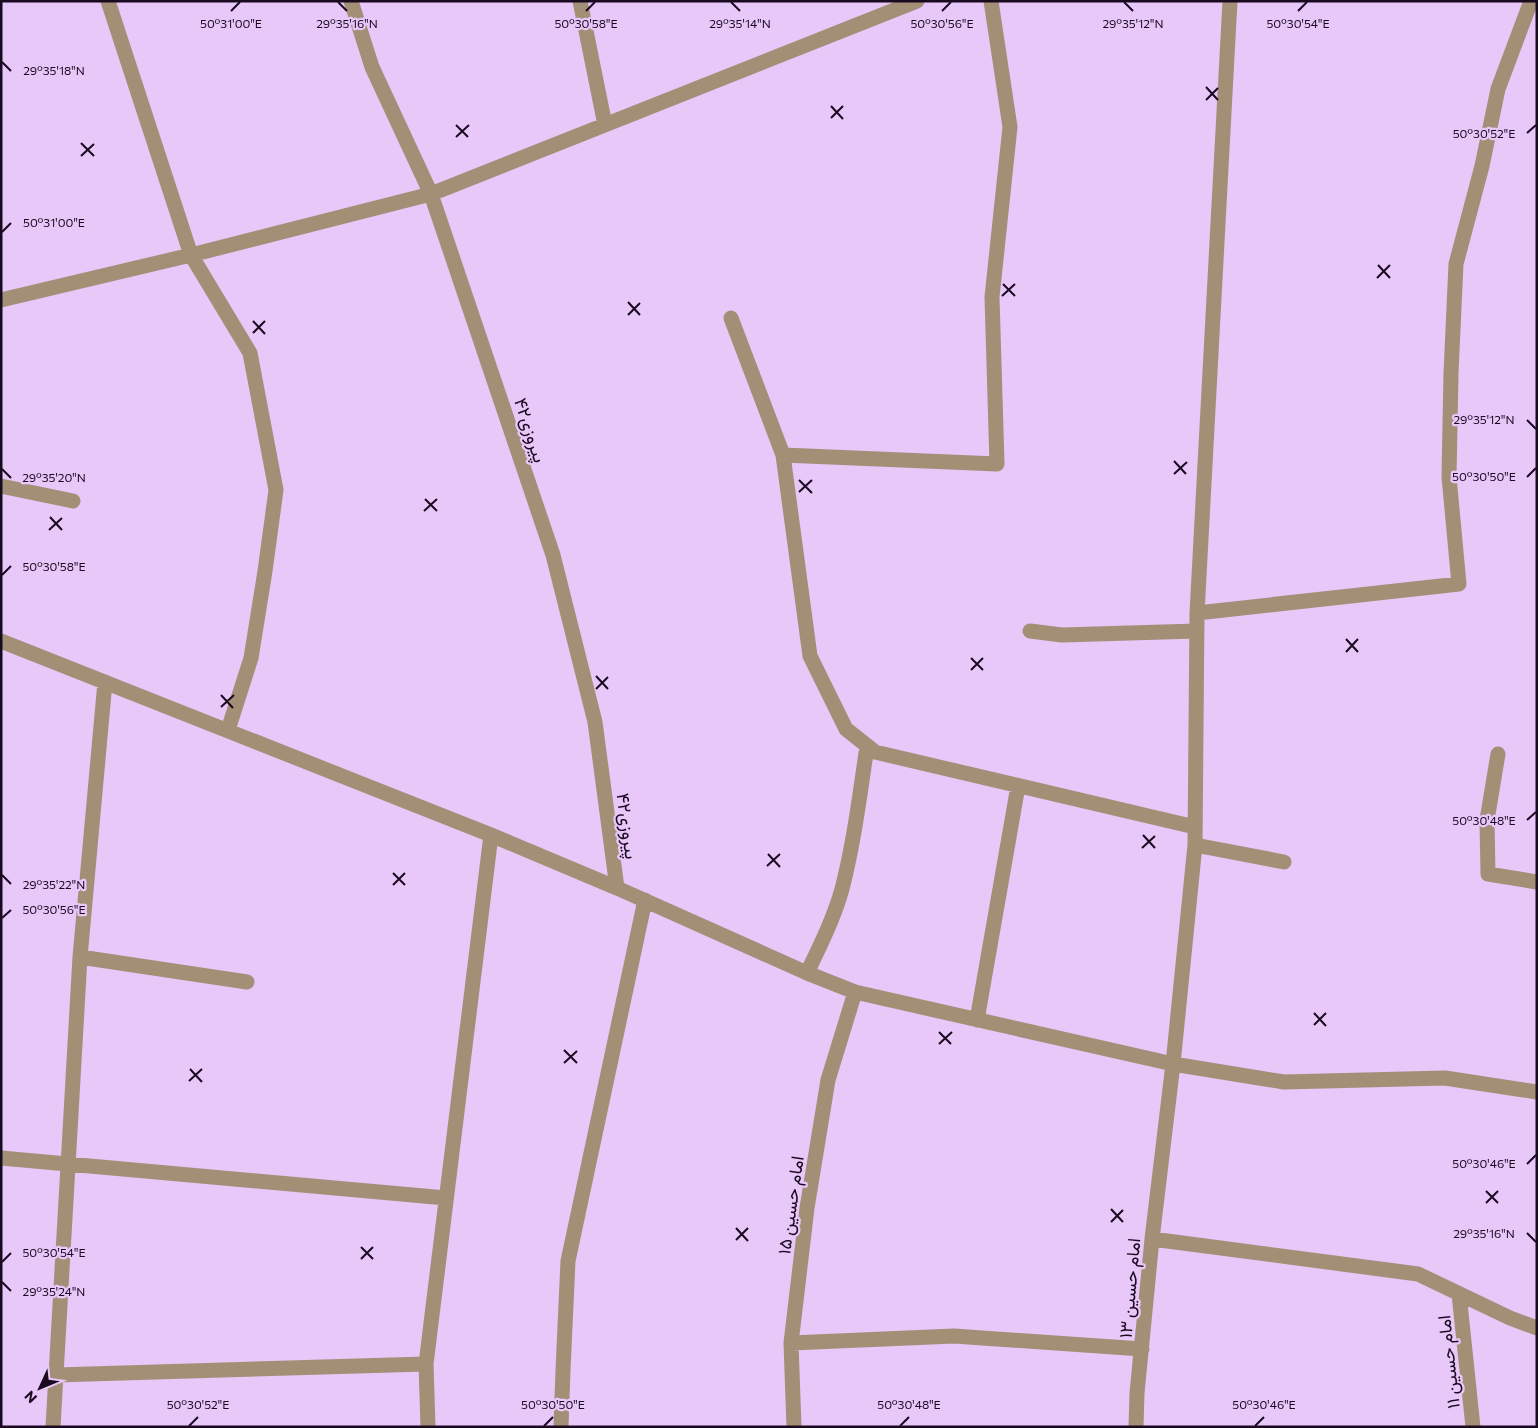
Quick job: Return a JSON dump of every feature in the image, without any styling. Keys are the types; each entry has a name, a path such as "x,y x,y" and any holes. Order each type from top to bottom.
{"street":[{"path":"108,1 191,254 250,353 276,490 251,658 228,730"},
{"name":"پیروزی۴۲","path":"351,1 372,67 431,194 553,555 595,722 617,888"},
{"path":"580,1 605,125"},
{"path":"1,300 431,194 917,1"},
{"path":"782,455 997,464 992,297 1010,127 992,1"},
{"name":"امام حسین ۱۳","path":"1136,1427 1137,1393 1152,1240 1173,1064 1195,845 1197,631 1230,1"},
{"path":"1198,613 1459,584 1449,477 1456,264 1482,166 1498,89 1531,1"},
{"path":"731,318 782,455 810,656 846,729 875,752 1195,827"},
{"path":"1,486 73,501"},
{"path":"1030,632 1062,635 1197,631"},
{"path":"1,641 491,835 855,992 1173,1064 1284,1082 1445,1078 1537,1092"},
{"path":"53,1427 80,957 105,682"},
{"path":"808,973 821,945 841,890 854,833 867,746"},
{"path":"1498,754 1487,820 1488,874 1537,882"},
{"path":"977,1020 1018,786"},
{"path":"428,1427 426,1364 491,835"},
{"path":"1195,845 1284,862"},
{"path":"561,1427 568,1261 645,900"},
{"path":"80,957 247,982"},
{"name":"امام حسین ۱۵","path":"794,1427 791,1342 807,1208 828,1080 855,992"},
{"path":"1,1158 446,1198"},
{"path":"1152,1240 1418,1274 1510,1318 1537,1328"},
{"name":"امام حسین ۱۱","path":"1459,1294 1473,1427"},
{"path":"791,1342 954,1336 1142,1349"},
{"path":"56,1375 426,1364"}]}
